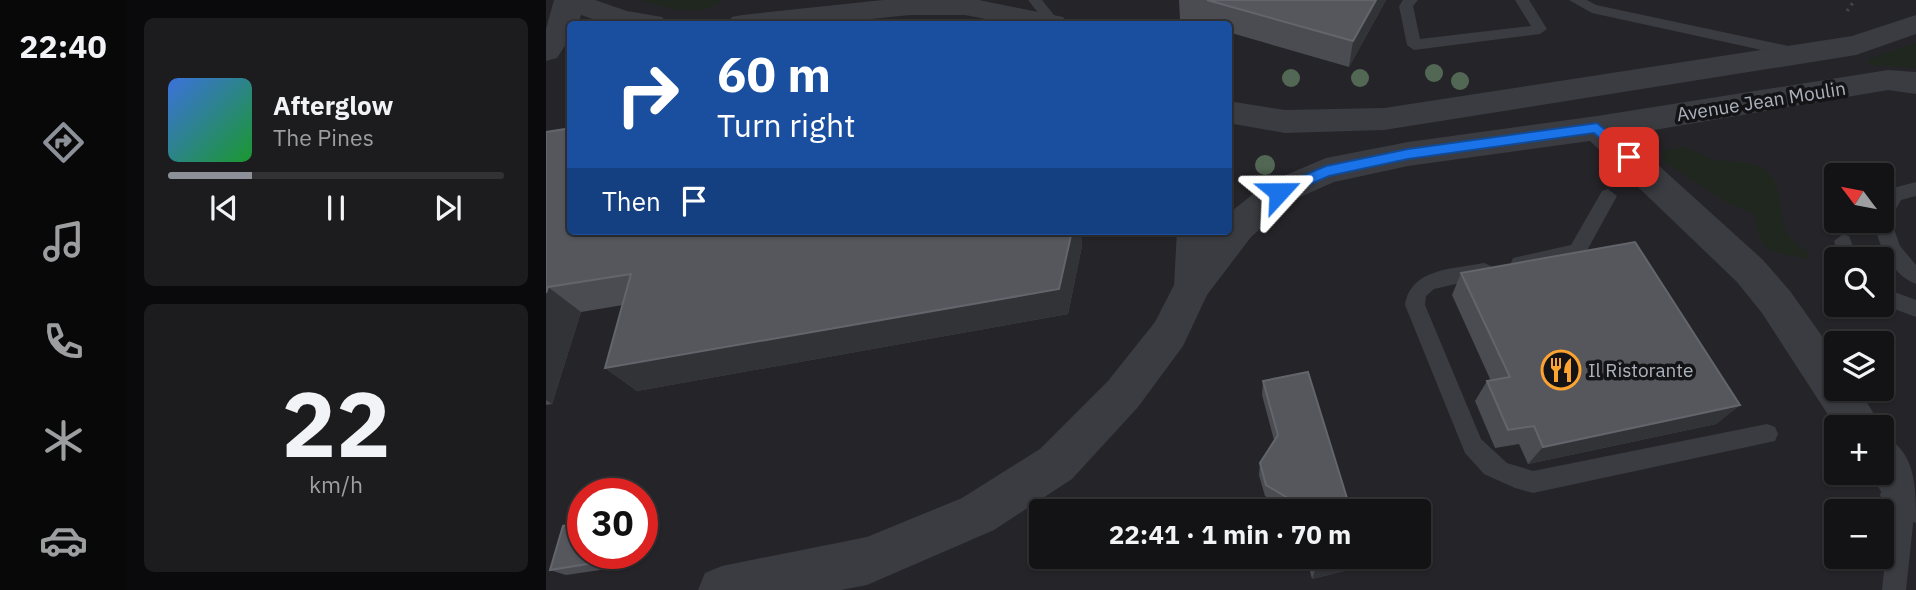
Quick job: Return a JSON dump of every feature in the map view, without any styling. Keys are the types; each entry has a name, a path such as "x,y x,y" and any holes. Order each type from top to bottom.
{"street":[{"path":"546,51 560,33 568,14 568,0 630,21"},
{"path":"766,21 912,3 968,3 1041,21"},
{"path":"1232,112 1244,117 1317,122 1384,119 1856,45 1916,24"},
{"path":"546,76 567,68"},
{"name":"Avenue Jean Moulin","path":"1232,235 1279,192 1326,171 1408,154 1597,128 1888,80 1916,83"},
{"path":"1597,128 1750,271 1776,302 1849,415"},
{"name":"Avenue Jean Moulin","path":"1192,285 1195,235"},
{"name":"Avenue Jean Moulin","path":"722,590 867,561 978,514 1045,472 1056,464 1131,385 1169,334 1192,285 1232,235"},
{"path":"1894,472 1916,500"}],"lane":[{"path":"1035,0 1051,21"},
{"path":"1410,0 1406,6 1414,45 1540,29 1522,0"},
{"path":"1576,0 1592,9 1798,53"},
{"path":"1916,189 1895,194 1885,207 1885,229 1892,250 1916,276"},
{"path":"1608,196 1577,251 1429,282 1417,292 1415,305 1473,446 1485,463 1506,477 1534,482 1767,434"},
{"path":"1894,300 1916,309"},
{"path":"1886,485 1902,515 1894,590"}],"shaded area":[{"path":"546,0 1916,0 1916,590 546,590"},
{"path":"639,0 722,1 703,9 681,10"},
{"path":"1916,43 1916,68 1871,65 1867,60"},
{"path":"1683,147 1713,159 1758,166 1770,175 1778,190 1786,230 1792,240 1811,255 1807,259 1769,249 1760,238 1755,215 1726,202 1665,162 1663,151"}],"building":[{"path":"1207,0 1376,0 1353,41"},
{"path":"567,127 567,235 1071,235 1059,289 605,368 631,274 548,287 546,293 546,132"},
{"path":"1635,242 1740,405 1543,447 1534,426 1508,430 1487,381 1510,377 1461,273"},
{"path":"1308,372 1347,499 1289,499 1266,485 1260,463 1278,435 1263,381"},
{"path":"567,525 567,567 550,570 563,526"}],"place":[{"name":"Il Ristorante","path":"1561,370"}],"route":[{"path":"1279,192 1326,171 1408,154 1597,128 1629,157"}]}
